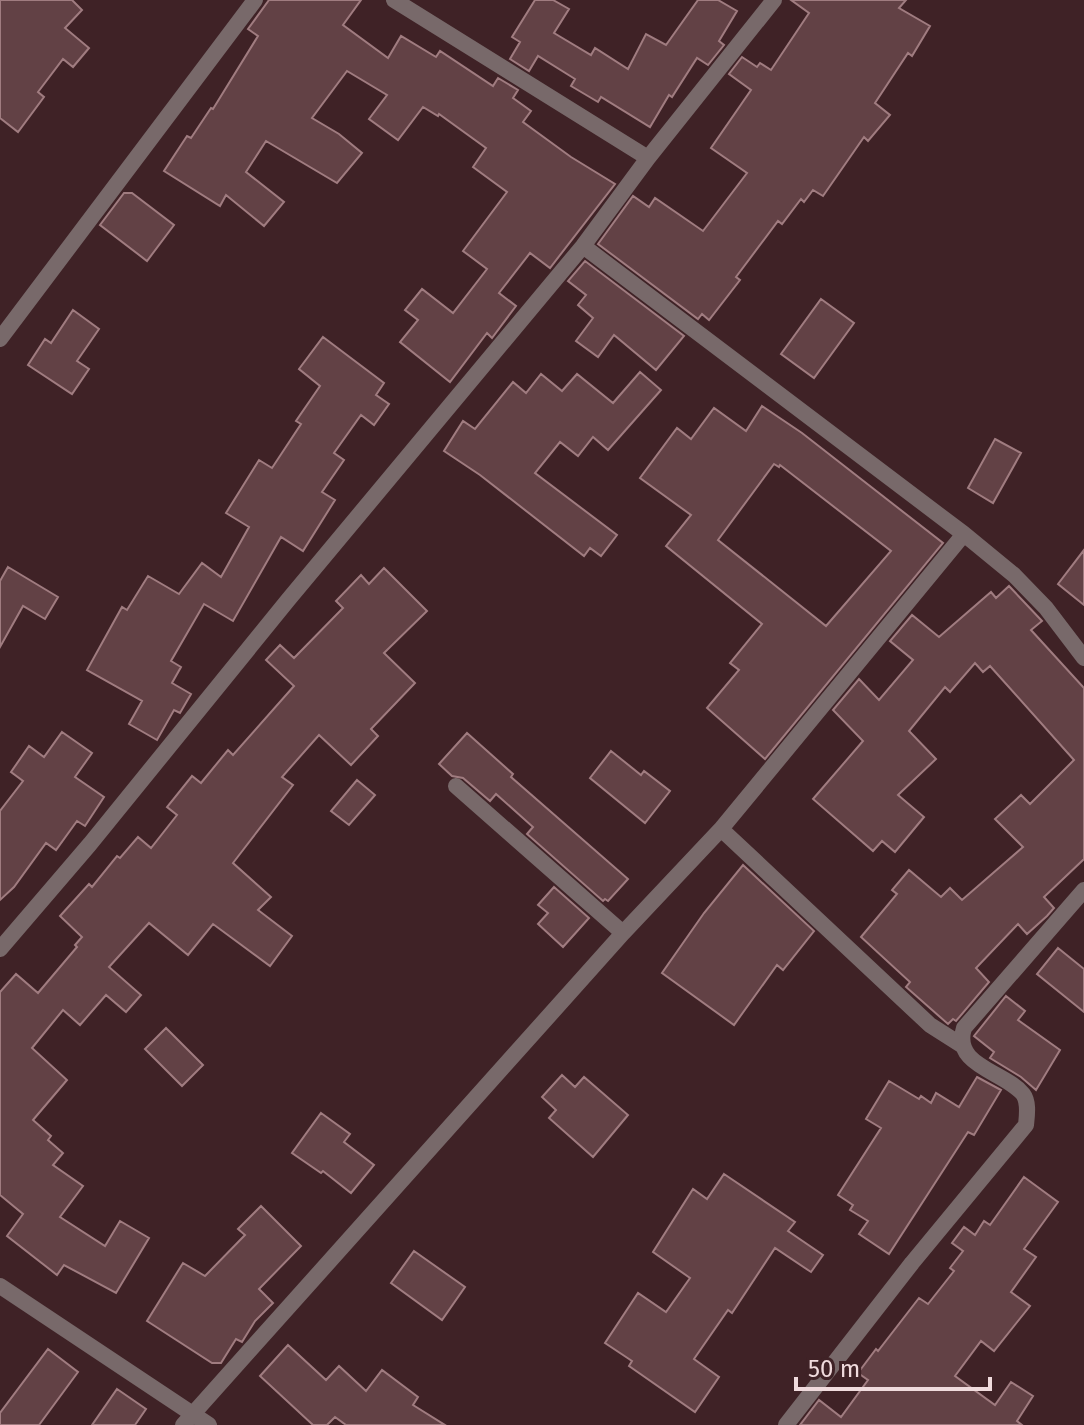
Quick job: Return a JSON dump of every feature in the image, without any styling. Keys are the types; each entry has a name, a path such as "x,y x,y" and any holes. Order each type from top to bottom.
{"street":[{"path":"0,339 255,0"},
{"path":"394,0 648,158"},
{"path":"0,949 583,246 648,158 774,0"},
{"path":"583,246 1014,575 1084,658"},
{"path":"188,1420 623,933 721,829 964,534"},
{"path":"456,786 623,933"},
{"path":"721,829 930,1025 963,1046"},
{"path":"786,1425 912,1263 1026,1125 1028,1109 1023,1094 967,1055 960,1039 964,1028 1084,890"},
{"path":"0,1286 188,1420 209,1425"}],"building":[{"path":"0,0 72,0 82,10 65,28 89,48 73,67 63,59 38,92 44,97 18,132 0,118"},
{"path":"269,0 361,0 343,25 388,58 401,36 436,57 440,51 493,86 498,78 518,90 513,98 531,111 523,122 615,184 550,268 530,253 499,293 516,306 492,338 487,333 450,382 400,342 418,320 405,310 422,289 453,313 487,269 463,251 507,192 473,167 486,148 439,114 423,107 398,140 369,119 387,95 347,71 312,118 362,153 337,183 266,141 246,172 284,202 264,226 226,195 220,206 164,171 187,136 191,138 213,109 258,36 248,29"},
{"path":"535,0 553,0 569,9 554,33 591,55 595,48 628,69 646,34 666,45 698,0 718,0 737,11 719,41 724,45 708,65 697,58 650,127 601,97 598,102 571,86 575,79 538,56 529,71 510,59 520,42 512,37"},
{"path":"791,0 906,0 899,8 930,26 912,56 908,53 875,103 890,115 868,141 864,137 823,196 813,190 804,202 801,199 782,224 778,221 736,277 740,280 709,320 702,314 698,319 598,244 633,196 649,207 655,198 703,231 747,173 711,148 751,90 729,74 742,57 757,67 760,63 771,70 809,13"},
{"path":"124,193 132,193 174,225 147,261 100,225"},
{"path":"585,261 684,336 656,370 614,335 598,357 576,341 593,318 578,305 586,295 568,281"},
{"path":"821,299 854,323 814,378 781,354"},
{"path":"73,310 99,329 77,361 89,369 72,394 28,365 45,339 51,343"},
{"path":"323,337 384,383 376,395 389,404 374,425 361,415 334,453 344,460 322,492 335,500 303,551 281,537 233,621 204,604 171,661 181,667 172,683 191,694 180,713 174,710 157,740 129,724 142,701 87,670 122,607 127,610 148,576 179,594 202,563 221,577 249,527 226,513 259,460 272,468 301,424 296,421 320,386 299,369"},
{"path":"640,372 661,390 608,450 593,437 578,456 560,442 535,473 617,535 601,556 590,548 584,556 444,451 463,421 475,429 513,382 526,393 541,374 562,391 577,374 613,403"},
{"path":"762,406 802,433 943,543 765,759 707,708 739,670 730,663 762,624 666,546 691,515 640,478 677,428 691,439 714,408 746,431","holes":["774,464 891,551 826,626 718,540"]},
{"path":"995,439 1021,453 993,503 968,488"},
{"path":"1084,550 1084,605 1058,584"},
{"path":"8,567 58,597 45,619 23,606 0,647 0,581"},
{"path":"384,568 427,611 384,653 415,683 371,729 378,736 351,765 319,735 282,777 293,785 233,863 271,897 258,910 292,936 270,966 213,924 188,955 149,923 109,967 141,995 126,1012 106,995 80,1025 63,1010 32,1048 67,1080 33,1120 51,1136 48,1140 63,1153 53,1165 83,1186 60,1217 105,1246 120,1221 149,1238 116,1293 64,1265 57,1275 7,1236 23,1214 0,1195 0,992 16,974 38,993 82,937 60,916 138,837 151,848 177,815 167,807 192,776 201,783 228,750 233,755 294,686 266,660 280,645 294,658 343,608 336,601 361,575 369,584"},
{"path":"1009,586 1042,621 1031,630 1084,688 1084,859 1044,897 1054,908 1047,916 1027,934 1018,924 976,968 989,982 956,1021 953,1019 948,1024 906,987 910,982 861,937 897,894 892,890 909,870 941,897 950,888 962,900 1023,847 995,819 1021,795 1030,804 1074,760 990,666 983,672 975,663 950,692 945,687 909,731 936,759 898,795 924,817 895,852 882,841 873,851 813,799 863,741 833,710 859,679 879,700 913,660 890,641 912,615 939,637 991,592 996,598"},
{"path":"62,732 92,753 75,777 104,797 85,826 77,821 56,850 46,843 14,887 0,900 0,811 23,781 11,772 29,746 44,757"},
{"path":"467,733 513,774 511,777 628,879 608,901 603,901 527,834 533,827 496,794 490,801 463,778 452,776 439,764"},
{"path":"611,751 641,775 644,771 670,791 645,823 590,778"},
{"path":"357,780 375,795 349,825 331,811"},
{"path":"743,865 814,931 783,970 777,965 734,1025 662,973"},
{"path":"554,887 589,918 563,947 538,924 548,913 538,905"},
{"path":"1058,948 1084,969 1084,1012 1037,974"},
{"path":"1006,996 1025,1011 1018,1020 1060,1050 1036,1090 990,1058 994,1052 974,1036"},
{"path":"166,1028 203,1065 182,1086 145,1049"},
{"path":"562,1075 575,1087 584,1077 628,1115 593,1157 549,1118 556,1110 542,1097"},
{"path":"977,1077 1001,1090 974,1135 968,1132 889,1254 859,1234 868,1221 850,1210 853,1205 838,1195 881,1128 866,1119 889,1081 919,1099 921,1096 931,1103 936,1093 959,1107"},
{"path":"321,1113 350,1134 344,1142 374,1165 351,1193 323,1171 321,1173 292,1153"},
{"path":"724,1174 795,1222 788,1231 823,1255 811,1272 775,1248 732,1313 728,1310 694,1359 719,1377 695,1412 629,1366 632,1361 605,1343 638,1293 666,1312 690,1278 653,1252 693,1189 707,1199"},
{"path":"1024,1177 1058,1202 1024,1249 1036,1257 1011,1292 1030,1306 994,1351 981,1341 955,1376 995,1405 1011,1382 1033,1396 1017,1421 1022,1425 800,1425 819,1400 841,1417 868,1380 858,1373 876,1349 878,1351 919,1298 928,1304 954,1271 950,1268 963,1251 952,1243 964,1227 975,1235 984,1221 990,1225"},
{"path":"261,1206 301,1246 259,1289 273,1303 255,1321 242,1342 236,1339 221,1363 212,1363 147,1321 183,1263 205,1276 245,1235 238,1229"},
{"path":"414,1251 465,1287 442,1320 391,1283"},
{"path":"288,1345 326,1380 339,1366 366,1391 382,1370 418,1397 413,1405 445,1425 346,1425 335,1417 327,1425 313,1425 260,1376"},
{"path":"48,1349 78,1372 39,1425 0,1425 0,1413"},
{"path":"117,1389 146,1409 135,1425 92,1425"}]}
